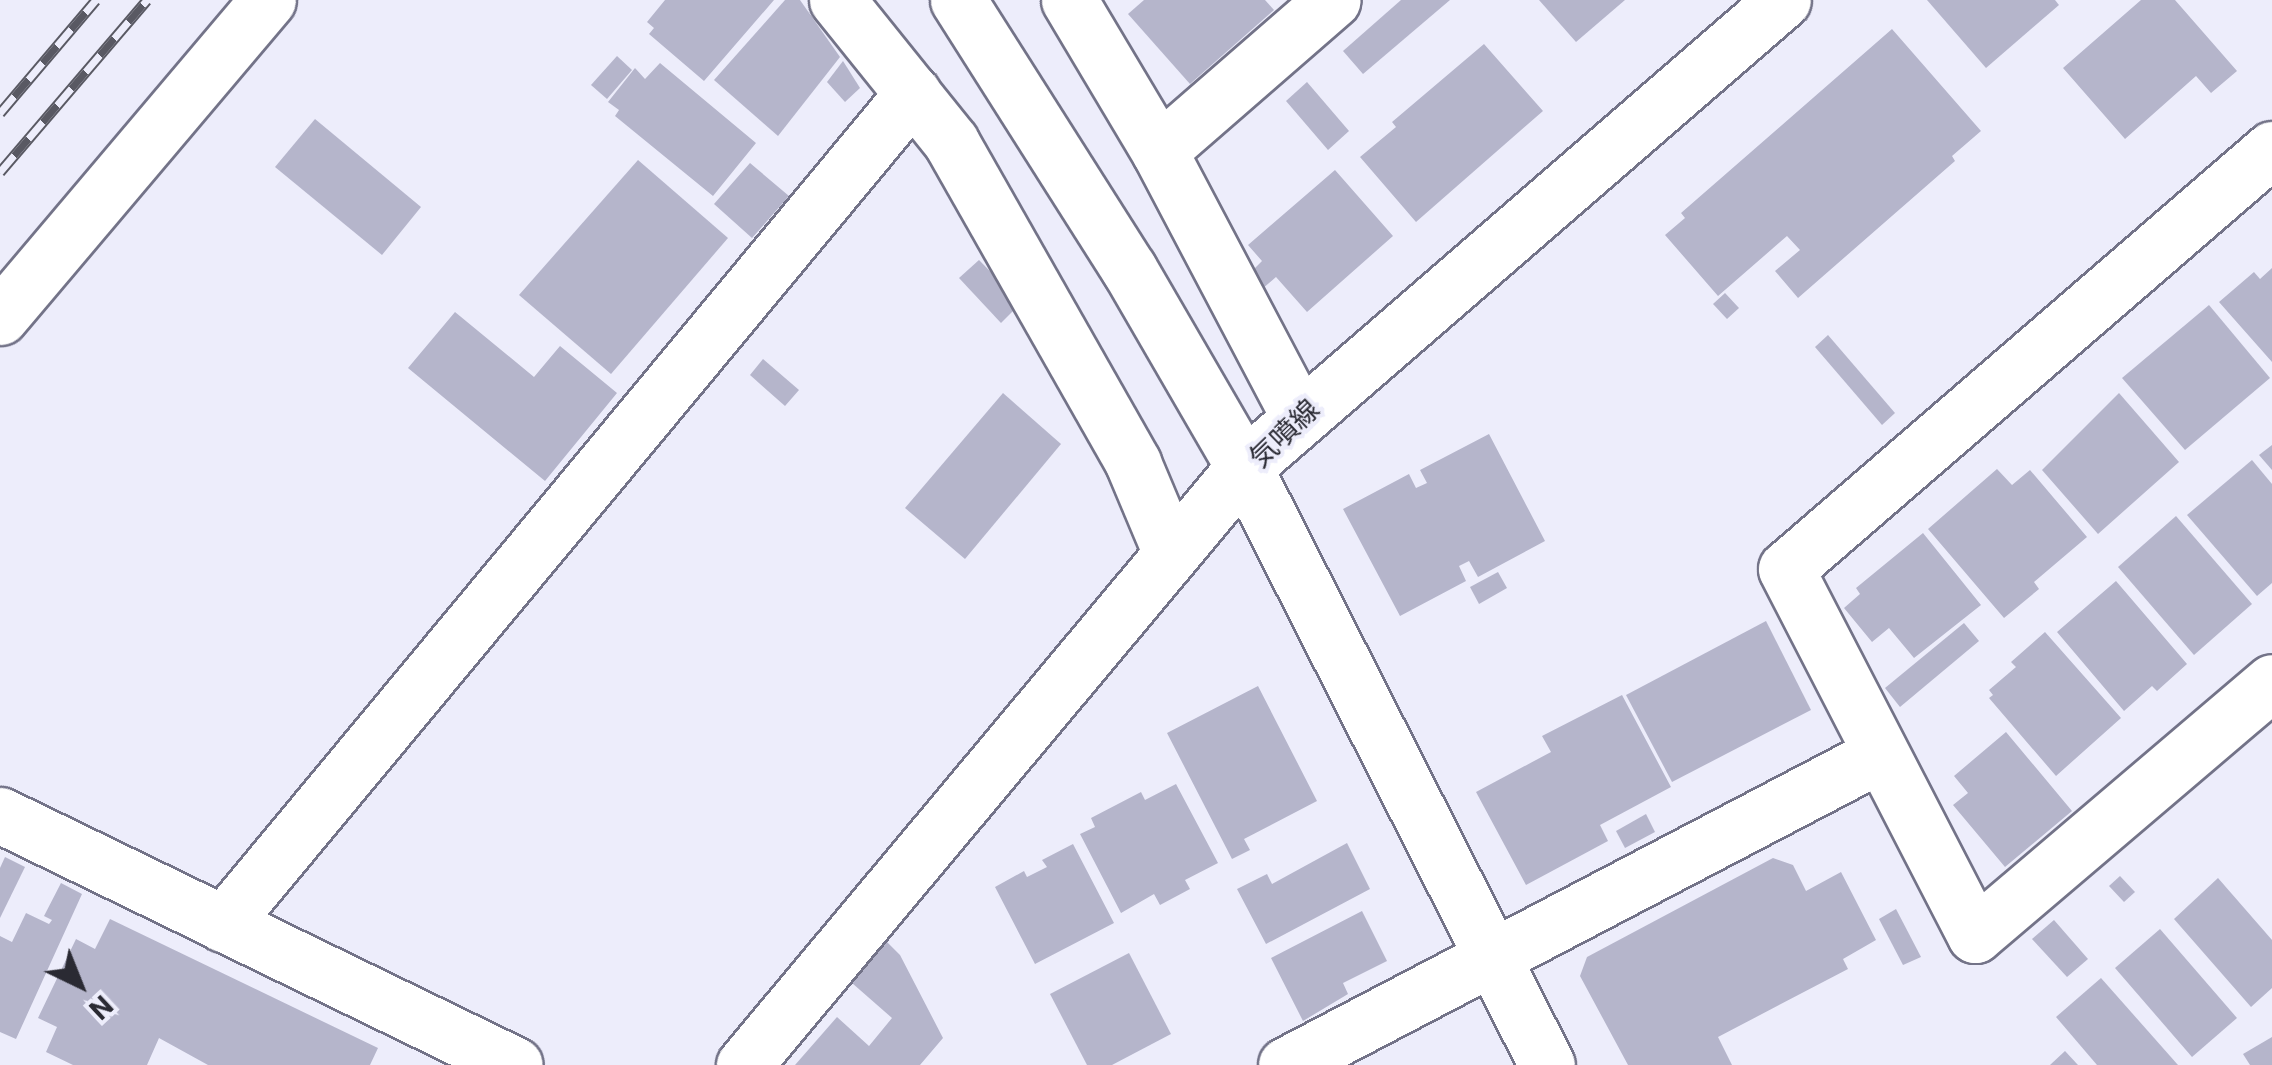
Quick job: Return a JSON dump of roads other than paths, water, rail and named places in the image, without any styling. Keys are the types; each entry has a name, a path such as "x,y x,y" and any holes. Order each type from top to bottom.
{"street":[{"path":"0,318 268,0"},
{"path":"837,0 951,142 1133,463 1170,551"},
{"path":"744,1065 1244,467 1129,269 958,0"},
{"path":"1069,0 1159,152 1300,418"},
{"path":"1159,152 1333,0"},
{"name":"気噴線","path":"1547,1065 1244,467 1782,0"},
{"path":"224,924 913,94"},
{"path":"2272,149 1786,569 1974,934 2272,682"},
{"path":"1286,1065 1880,754"},
{"path":"0,815 224,924 431,1048 515,1065"}],"railway":[{"path":"0,113 96,0"},
{"path":"0,172 147,0"}]}
